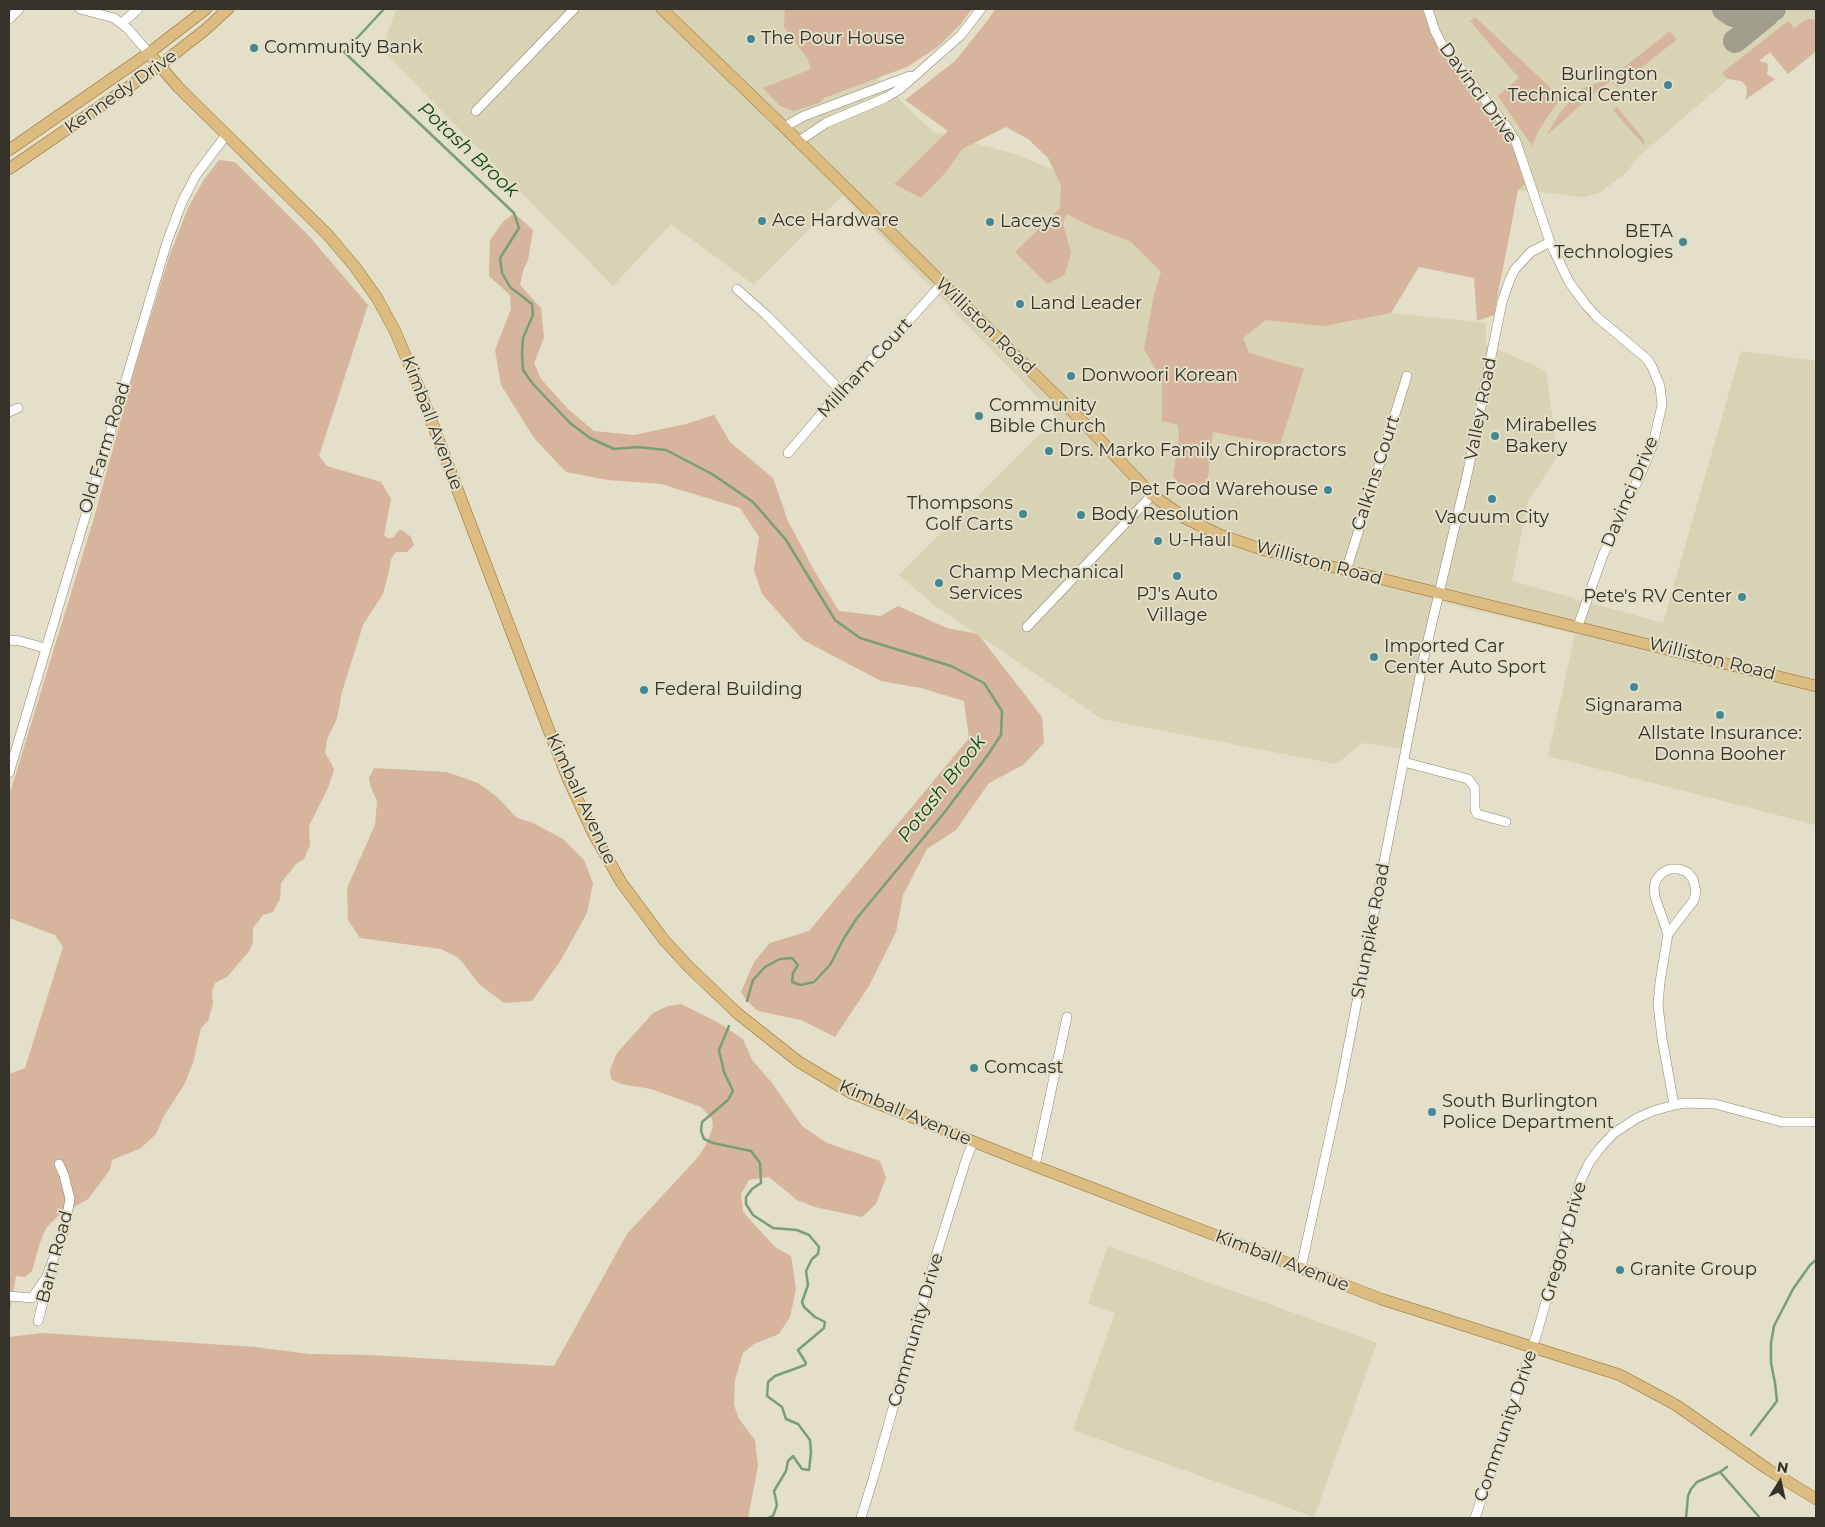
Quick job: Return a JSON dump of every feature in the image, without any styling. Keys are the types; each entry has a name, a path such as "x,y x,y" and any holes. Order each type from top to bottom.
{"main road":[{"name":"Kennedy Drive","path":"9,150 149,53 206,9"},
{"name":"Kennedy Drive","path":"9,169 159,66 205,30 228,9"},
{"name":"Williston Road","path":"662,9 799,141 1088,427 1152,495 1185,518 1227,538 1264,550 1816,686"},
{"name":"Kimball Avenue","path":"149,53 178,87 345,254 366,282 386,314 403,348 417,383 569,782 602,850 621,882 670,946 737,1013 799,1062 851,1092 973,1142 1408,1308 1533,1346 1632,1380 1676,1405 1796,1488 1816,1499"}],"street":[{"path":"9,19 19,9"},
{"path":"80,9 114,18 122,23 149,53"},
{"path":"122,23 138,9"},
{"path":"476,110 574,9"},
{"path":"799,141 826,123 885,98 900,89 961,35 981,9"},
{"name":"Davinci Drive","path":"1428,9 1442,45 1506,126 1516,142 1550,242 1576,294 1597,317 1647,359 1656,376 1661,395 1660,416 1653,444 1603,555 1578,626"},
{"path":"784,127 804,116 917,73"},
{"name":"Old Farm Road","path":"9,773 167,242 182,202 196,175 227,134"},
{"name":"Valley Road","path":"1439,594 1468,471 1505,290 1515,269 1523,260 1540,246 1550,242"},
{"name":"Millham Court","path":"788,453 841,391 895,336 942,284"},
{"path":"737,289 766,315 841,391"},
{"name":"Calkins Court","path":"1346,571 1407,376"},
{"path":"1027,627 1152,495"},
{"name":"Shunpike Road","path":"1302,1268 1340,1090 1423,662 1439,594"},
{"path":"9,640 45,648"},
{"path":"1404,762 1468,779 1475,788 1477,814 1506,822"},
{"path":"1668,934 1694,900 1696,891 1693,878 1687,872 1679,869 1670,869 1662,873 1656,880 1654,888 1655,897 1668,934 1658,1006 1674,1105"},
{"path":"1035,1166 1067,1017"},
{"name":"Gregory Drive","path":"1537,1333 1580,1182 1589,1163 1601,1147 1622,1128 1653,1111 1674,1105 1700,1103 1715,1104 1782,1122 1816,1122"},
{"name":"Community Drive","path":"861,1518 874,1479 936,1256 973,1142"},
{"name":"Barn Road","path":"38,1321 46,1278 64,1231 70,1199 59,1164"},
{"path":"9,1296 32,1298 46,1278"},
{"name":"Community Drive","path":"1475,1518 1537,1333"}],"shaded area":[{"path":"396,9 806,9 933,132 1015,154 1391,313 1486,323 1486,344 1546,371 1558,456 1528,501 1512,581 1663,623 1741,351 1816,361 1816,825 1548,756 1575,634 1441,602 1411,750 1363,743 1336,764 1102,719 934,605 899,575 1057,417 842,196 754,285 671,224 613,286 382,50"},
{"path":"785,9 972,9 960,25 939,46 907,67 824,98 819,103 794,111 780,106 763,88 811,69 807,58 784,27"},
{"path":"995,9 1422,9 1437,47 1512,146 1525,184 1518,190 1494,315 1477,321 1474,278 1419,267 1391,313 1324,326 1266,320 1243,338 1249,353 1304,369 1280,445 1213,432 1206,495 1187,493 1173,477 1179,438 1178,425 1162,421 1162,380 1144,349 1154,295 1161,272 1131,242 1090,226 1066,214 1063,224 1071,252 1065,275 1047,284 1015,252 1060,208 1061,185 1048,158 1028,139 1006,127 962,149 946,172 921,198 894,184 948,131 905,100 955,61"},
{"path":"1375,9 1816,9 1816,51 1788,74 1770,52 1738,78 1727,79 1637,158 1627,172 1599,193 1583,197 1518,190"},
{"path":"1475,17 1553,90 1560,90 1561,97 1539,130 1532,146 1498,96 1519,78 1470,21"},
{"path":"1809,19 1816,20 1816,51 1788,74 1770,52 1759,61 1767,63 1767,74 1775,79 1745,100 1746,86 1741,81 1727,79 1722,73 1788,21 1794,28"},
{"path":"1670,31 1676,40 1617,87 1611,81 1597,91 1547,135 1559,114 1582,88 1613,76"},
{"path":"1617,107 1645,141 1643,144 1613,110"},
{"path":"219,160 235,162 309,236 368,305 319,456 327,466 381,482 391,499 384,535 388,538 393,538 398,531 402,530 411,537 414,545 407,552 396,552 391,559 383,594 363,625 342,692 337,718 327,740 325,753 334,770 328,788 309,826 310,845 304,859 296,864 281,883 280,899 273,912 263,915 253,928 253,942 250,950 227,977 215,983 212,991 213,1004 208,1021 201,1028 193,1063 184,1085 164,1116 156,1134 141,1148 112,1160 110,1170 88,1199 58,1216 46,1228 32,1271 25,1277 16,1276 9,1315 9,1074 25,1068 63,947 55,935 9,918 9,796 94,518 136,364 170,254 188,208 203,181"},
{"path":"514,213 533,230 528,260 520,285 541,308 544,338 534,363 541,379 568,409 594,431 634,435 686,424 714,415 730,442 773,478 788,521 815,572 839,611 881,616 898,606 947,628 978,634 1042,717 1044,743 1023,765 989,783 956,830 927,849 903,895 896,932 869,986 835,1037 801,1020 758,1011 747,1001 741,992 754,962 770,943 809,931 969,738 964,701 921,688 881,681 803,640 762,594 754,570 759,537 740,508 661,484 608,480 566,472 534,438 501,385 495,350 511,309 510,295 489,276 490,240 503,222"},
{"path":"374,768 447,772 478,783 497,797 517,818 533,823 563,839 584,860 593,883 587,913 561,960 532,1001 504,1003 479,984 459,958 441,949 360,938 348,920 347,888 375,825 377,801 369,778"},
{"path":"681,1004 719,1023 743,1039 752,1060 772,1083 802,1126 827,1143 880,1161 886,1178 876,1204 862,1217 815,1207 797,1200 769,1177 749,1180 741,1194 743,1212 775,1247 791,1256 796,1289 790,1317 779,1334 754,1344 743,1353 735,1380 734,1405 739,1419 755,1440 758,1466 748,1518 9,1518 9,1337 43,1333 255,1347 309,1354 371,1355 554,1366 627,1234 699,1156 707,1143 713,1126 712,1119 701,1107 651,1089 621,1084 611,1079 610,1070 617,1053 653,1013 668,1006"},
{"path":"1108,1246 1377,1343 1314,1517 1073,1430 1115,1313 1088,1303"}],"waterway":[{"name":"Potash Brook","path":"384,9 344,52 514,213 519,228 500,258 502,273 510,287 532,304 533,315 523,338 522,353 523,370 533,384 570,423 590,438 614,449 638,447 666,450 712,474 753,502 786,540 835,620 860,638 951,666 984,683 1002,711 1001,735 987,756 944,813 857,918 830,965 814,982 800,985 792,982 793,973 798,965 792,958 780,959 765,967 753,980 747,1001"},
{"name":"Potash Brook","path":"729,1026 719,1050 724,1072 733,1091 728,1100 702,1122 701,1131 704,1139 713,1143 751,1151 760,1163 761,1183 752,1189 746,1197 746,1204 753,1215 773,1228 797,1230 809,1235 819,1247 818,1254 812,1259 806,1271 808,1285 802,1302 804,1307 815,1317 825,1322 824,1328 798,1350 806,1363 805,1365 775,1376 768,1382 767,1396 782,1407 786,1419 798,1424 810,1440 811,1453 809,1470 802,1469 793,1456 788,1461 786,1471 774,1491 777,1505 773,1516 768,1518"},
{"path":"1751,1435 1777,1401 1771,1363 1771,1343 1774,1326 1793,1289 1810,1265 1816,1260"},
{"path":"1686,1518 1688,1496 1691,1489 1697,1482 1727,1467"},
{"path":"1720,1472 1760,1518"}],"taxiway":[{"path":"1724,9 1733,15 1744,18 1757,17 1774,9"},
{"path":"1735,41 1767,15"}],"place":[{"name":"The Pour House","path":"751,39"},
{"name":"Community Bank","path":"254,48"},
{"name":"Burlington Technical Center","path":"1668,85"},
{"name":"Ace Hardware","path":"762,221"},
{"name":"Laceys","path":"990,222"},
{"name":"BETA Technologies","path":"1683,242"},
{"name":"Land Leader","path":"1020,304"},
{"name":"Donwoori Korean","path":"1071,376"},
{"name":"Community Bible Church","path":"979,416"},
{"name":"Mirabelles Bakery","path":"1495,436"},
{"name":"Drs. Marko Family Chiropractors","path":"1049,451"},
{"name":"Pet Food Warehouse","path":"1328,490"},
{"name":"Vacuum City","path":"1492,499"},
{"name":"Thompsons Golf Carts","path":"1023,514"},
{"name":"Body Resolution","path":"1081,515"},
{"name":"U-Haul","path":"1158,541"},
{"name":"PJ's Auto Village","path":"1177,576"},
{"name":"Champ Mechanical Services","path":"939,583"},
{"name":"Pete's RV Center","path":"1742,597"},
{"name":"Imported Car Center Auto Sport","path":"1374,657"},
{"name":"Signarama","path":"1634,687"},
{"name":"Federal Building","path":"644,690"},
{"name":"Allstate Insurance: Donna Booher","path":"1720,715"},
{"name":"Comcast","path":"974,1068"},
{"name":"South Burlington Police Department","path":"1432,1112"},
{"name":"Granite Group","path":"1620,1270"}]}
